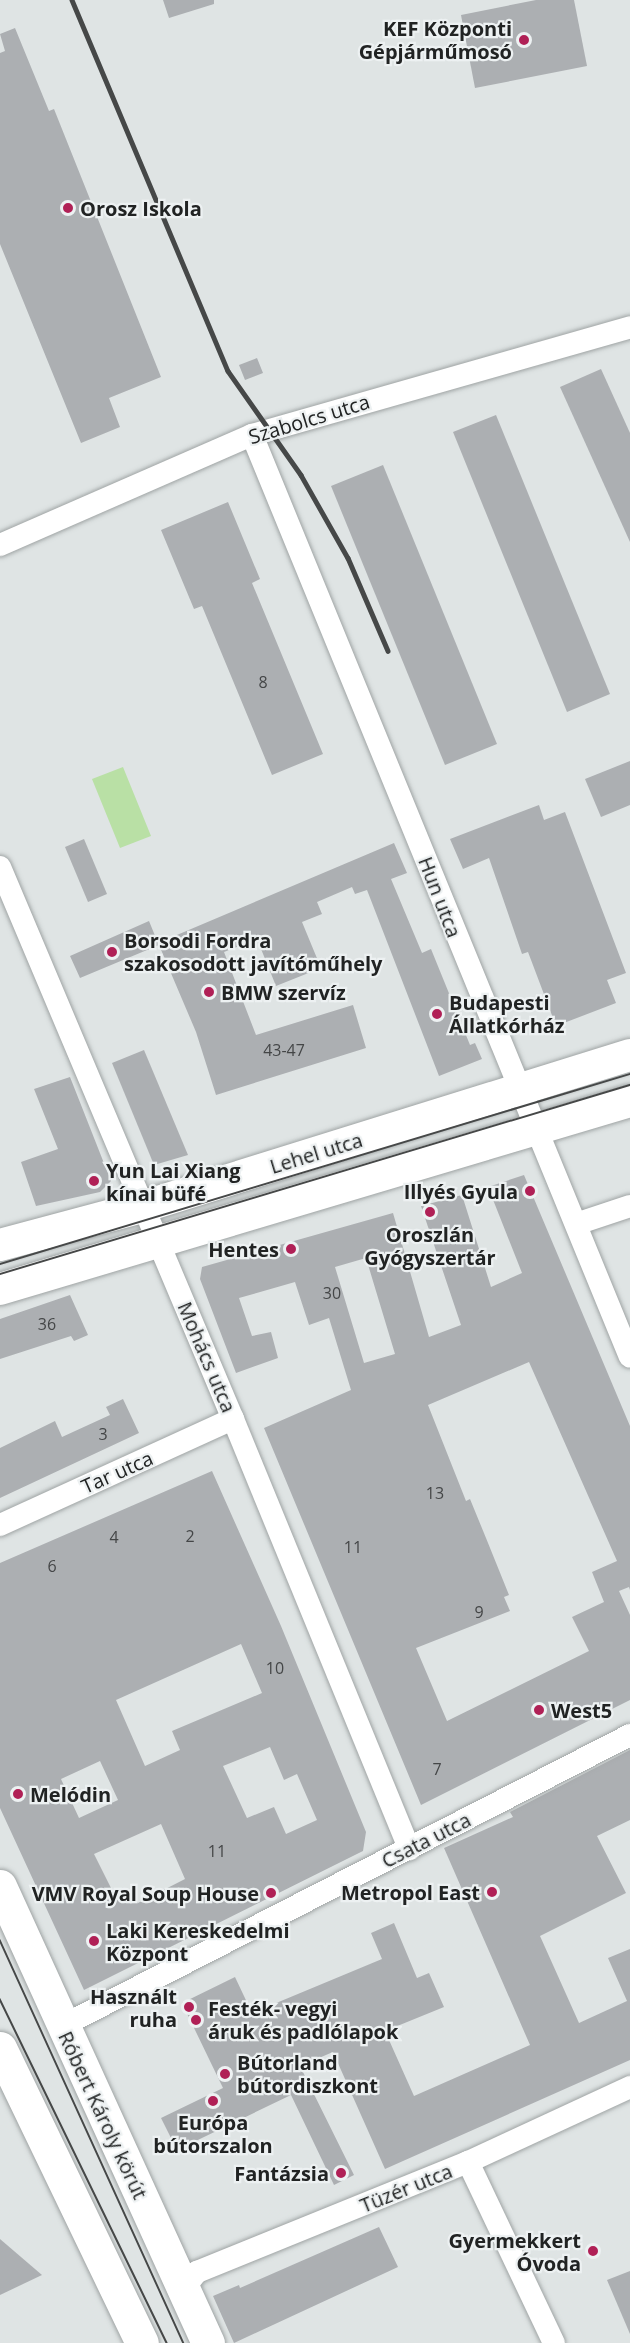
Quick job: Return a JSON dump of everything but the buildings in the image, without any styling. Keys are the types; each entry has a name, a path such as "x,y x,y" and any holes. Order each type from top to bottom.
{"main road":[{"name":"Lehel utca","path":"0,1245 142,1207 630,1055"},
{"name":"Lehel utca","path":"0,1289 630,1101"},
{"name":"Róbert Károly körút","path":"0,1886 208,2343"},
{"path":"1,2051 142,2343"}],"street":[{"name":"Szabolcs utca","path":"0,545 252,435 630,327"},
{"name":"Hun utca","path":"252,435 410,817 518,1090 630,1357"},
{"name":"Mohács utca","path":"0,867 233,1419 409,1849"},
{"path":"576,1224 630,1206"},
{"name":"Tar utca","path":"0,1525 233,1419"},
{"name":"Csata utca","path":"62,2026 630,1735"},
{"name":"Tüzér utca","path":"184,2288 196,2272 468,2162 630,2086"},
{"path":"468,2162 554,2343"}],"green space":[{"path":"123,767 151,836 120,848 92,779"}],"tram line":[{"path":"0,1264 630,1074"},
{"path":"0,1274 630,1085"},
{"path":"0,1940 184,2343"},
{"path":"0,1999 167,2343"}],"railway":[{"path":"72,0 228,371 301,475 348,558 388,651"}],"place":[{"name":"KEF Központi Gépjárműmosó","path":"524,40"},
{"name":"Orosz Iskola","path":"68,208"},
{"name":"Borsodi Fordra szakosodott javítóműhely","path":"112,952"},
{"name":"BMW szervíz","path":"209,992"},
{"name":"Budapesti Állatkórház","path":"437,1014"},
{"name":"Yun Lai Xiang kínai büfé","path":"94,1181"},
{"name":"Illyés Gyula","path":"530,1191"},
{"name":"Oroszlán Gyógyszertár","path":"430,1212"},
{"name":"Hentes","path":"291,1249"},
{"name":"West5","path":"539,1710"},
{"name":"Melódin","path":"18,1794"},
{"name":"Metropol East","path":"492,1892"},
{"name":"VMV Royal Soup House","path":"271,1893"},
{"name":"Laki Kereskedelmi Központ","path":"94,1941"},
{"name":"Használt ruha","path":"189,2007"},
{"name":"Festék- vegyi áruk és padlólapok","path":"196,2020"},
{"name":"Bútorland bútordiszkont","path":"225,2074"},
{"name":"Európa bútorszalon","path":"213,2101"},
{"name":"Fantázsia","path":"341,2173"},
{"name":"Gyermekkert Óvoda","path":"593,2251"}]}
